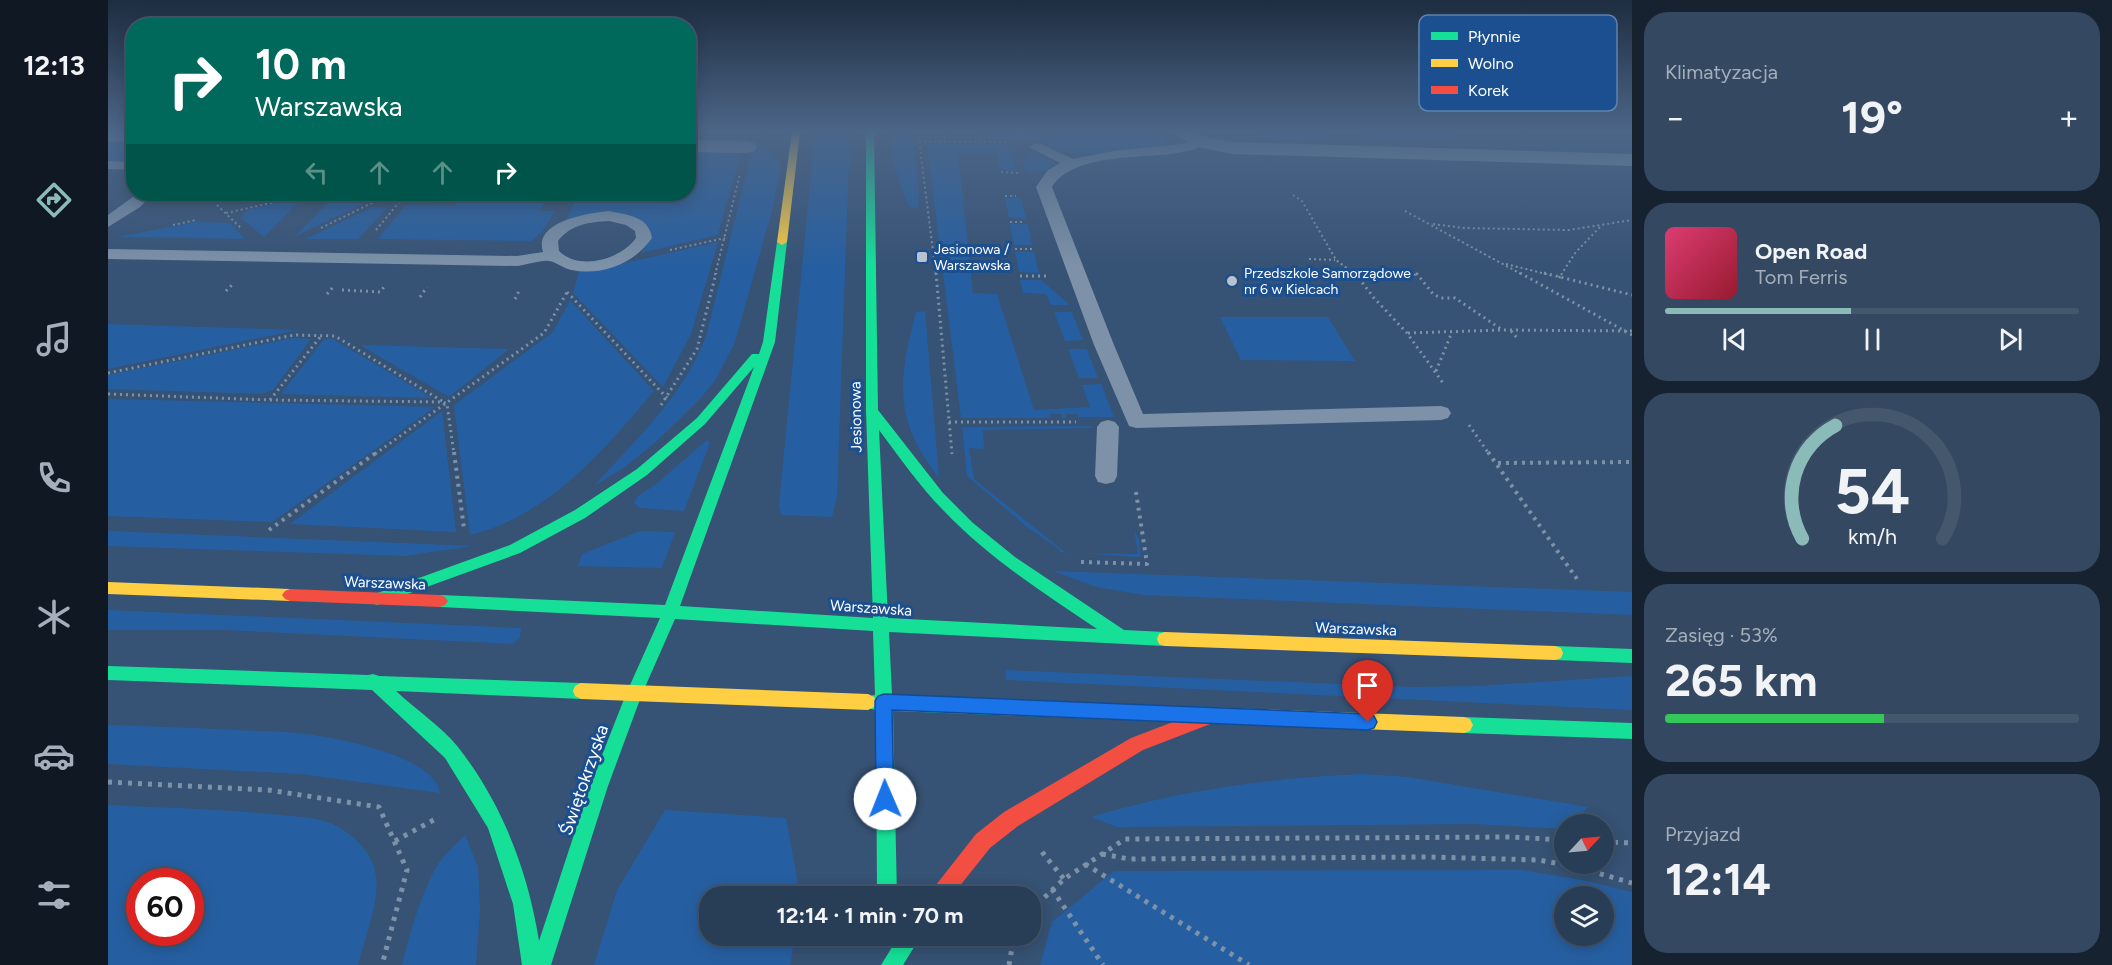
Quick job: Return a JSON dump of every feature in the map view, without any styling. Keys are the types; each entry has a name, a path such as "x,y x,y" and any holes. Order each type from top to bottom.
{"main road":[{"path":"670,612 769,342 790,177"},
{"name":"Jesionowa","path":"870,177 872,411 879,625 884,701"},
{"path":"377,599 515,549 580,514 642,472 701,421 769,342"},
{"path":"872,411 950,508 978,534 1006,558 1121,637"},
{"name":"Warszawska","path":"108,588 670,612 978,632 1632,656"},
{"name":"Świętokrzyska","path":"541,965 599,786 634,694 670,612"},
{"path":"108,673 373,681 634,694 884,701 1632,731"},
{"path":"373,681 451,753 496,823 523,904 532,965"},
{"path":"884,701 886,886"},
{"path":"948,886 983,841 1011,819 1137,744 1212,715"},
{"path":"886,946 886,965"},
{"path":"891,965 904,946"}],"lane":[{"path":"1052,177 1047,180 1044,187 1046,195 1136,421 1441,413"},
{"path":"108,222 138,201"},
{"path":"609,216 635,221 642,227 645,235 643,243 625,258 593,266 576,266 552,256 548,248 550,240 567,225 580,220 609,216"},
{"path":"108,254 517,261 552,256"},
{"path":"1106,476 1108,428"}],"path":[{"path":"660,406 667,399 697,349 740,177"},
{"path":"924,177 934,251 953,458"},
{"path":"226,213 280,201"},
{"path":"1406,210 1415,218 1429,223 1630,333"},
{"path":"1429,223 1464,228 1569,230 1632,220"},
{"path":"1559,278 1575,254 1602,225"},
{"path":"1015,249 1038,249"},
{"path":"1309,259 1336,260"},
{"path":"1500,263 1632,295"},
{"path":"269,530 544,333 567,292 576,266"},
{"path":"1399,273 1417,274 1433,294 1441,298 1455,298 1502,330"},
{"path":"1020,276 1046,276"},
{"path":"338,294 342,290"},
{"path":"567,292 667,399"},
{"path":"303,334 307,330"},
{"path":"1407,333 1511,330 1630,333"},
{"path":"1511,330 1519,339"},
{"path":"1435,372 1452,332"},
{"path":"108,373 303,334 335,336 445,403"},
{"path":"270,400 321,335"},
{"path":"108,394 445,403"},
{"path":"445,403 465,538"},
{"path":"949,422 1084,422"},
{"path":"1497,463 1632,462"},
{"path":"1078,562 1147,564 1141,524"},
{"path":"108,782 268,790 379,807 407,870 382,965"},
{"path":"395,841 446,814"},
{"path":"1041,900 1064,879 1125,839 1511,837 1554,839"},
{"path":"1614,842 1632,843"},
{"path":"1039,849 1064,879"},
{"path":"1102,854 1129,859 1429,857 1539,860 1577,867 1632,883"},
{"path":"1085,864 1249,965"},
{"path":"1052,889 1103,965"},
{"path":"1009,965 1012,946"}],"shaded area":[{"path":"696,177 734,177 718,235 641,253 647,244 643,222 634,218 604,216 565,223 575,201 696,201"},
{"path":"745,177 779,177 773,207 735,342 716,379 700,399 658,440 625,467 594,486 643,433 673,396 698,355 707,333"},
{"path":"811,177 848,177 837,497 832,517 781,515 779,505"},
{"path":"898,177 917,177 918,208 909,207"},
{"path":"931,177 961,177 973,293 997,294 1034,410 1090,407 1082,385 1101,384 1114,417 1078,417 1077,414 1066,414 1066,418 1062,418 1061,414 1049,414 1050,418 961,418"},
{"path":"1005,198 1021,198 1026,219 1009,218"},
{"path":"284,201 300,201 264,237 241,218 247,210"},
{"path":"330,201 369,201 294,237"},
{"path":"458,201 545,201 540,211 555,211 543,231 531,241 378,239 406,205 455,206"},
{"path":"373,207 387,208 358,239 305,239"},
{"path":"196,222 230,223 245,239 117,237"},
{"path":"1010,224 1028,224 1032,245 1014,245"},
{"path":"718,242 691,334 663,387 573,293 580,269 620,264"},
{"path":"1015,251 1034,252 1039,273 1019,272"},
{"path":"1020,280 1041,280 1070,305 1051,305 1046,294 1023,293"},
{"path":"570,300 654,391 595,457 550,497 499,526 470,535 454,405 553,332"},
{"path":"925,311 939,478 913,437 904,399 903,379 910,336 916,312"},
{"path":"1054,312 1072,312 1083,340 1065,341"},
{"path":"1220,317 1328,317 1355,361 1241,360"},
{"path":"108,324 298,330 108,369"},
{"path":"292,338 311,339 273,390 261,394 108,389 108,375"},
{"path":"324,339 333,339 432,398 281,394"},
{"path":"360,345 509,349 449,397"},
{"path":"1068,349 1087,349 1098,378 1079,378"},
{"path":"108,399 435,407 272,522 108,516"},
{"path":"442,411 456,532 290,524"},
{"path":"1091,426 1092,428 983,430 984,449 969,448 974,479 1065,552 1060,552 1027,527 967,476 962,427"},
{"path":"707,440 710,443 684,511 640,508 634,503 637,497 656,484"},
{"path":"1134,529 1139,540 1141,555 1139,557 1079,553 1138,554"},
{"path":"108,531 473,546 405,556 108,546"},
{"path":"640,531 675,532 662,568 578,566 582,554"},
{"path":"1053,571 1632,592 1632,615 1143,595 1096,587"},
{"path":"108,610 521,628 520,637 513,644 224,630 108,630"},
{"path":"1006,670 1410,687 1477,686 1632,676 1632,710 1006,680"},
{"path":"108,725 280,732 339,740 404,759 434,780 440,793 300,774 108,764"},
{"path":"1362,774 1408,777 1588,807 1582,814 1554,814 1554,828 1476,824 1117,827 1091,817 1158,799 1258,782"},
{"path":"108,805 238,811 318,819 346,832 360,844 371,859 377,886 371,920 358,965 108,965"},
{"path":"665,810 786,818 797,886 699,886 699,946 793,946 790,965 594,965 617,890"},
{"path":"465,835 478,867 480,911 476,965 402,965 419,905 434,871 444,856"},
{"path":"1523,870 1607,886 1554,886 1554,946 1614,946 1614,888 1632,892 1632,965 1040,965 1052,922 1114,871"}],"traffic: fast":[{"path":"870,177 872,411 884,701 887,886"},
{"path":"541,965 599,786 634,694 670,612 769,342 782,242"},
{"path":"377,599 515,549 580,514 642,472 701,421 756,357"},
{"path":"872,411 928,485 968,527 1032,577 1121,637"},
{"path":"440,601 1165,639"},
{"path":"1555,653 1632,656"},
{"path":"108,673 581,691"},
{"path":"373,681 451,752 496,823 523,904 532,965"},
{"path":"868,702 1257,717"},
{"path":"1464,725 1632,731"},
{"path":"891,965 904,946"}],"traffic: slow":[{"path":"782,242 790,177"},
{"path":"108,588 290,595"},
{"path":"1165,639 1555,653"},
{"path":"581,691 868,702"},
{"path":"1257,717 1464,725"}],"traffic: jam":[{"path":"290,595 440,601"},
{"path":"948,886 983,841 1011,819 1137,744 1212,715"}],"place":[{"name":"Jesionowa / Warszawska","path":"922,257"},
{"name":"Przedszkole Samorządowe nr 6 w Kielcach","path":"1232,281"}],"route":[{"path":"885,799 884,701 1368,722"}]}
